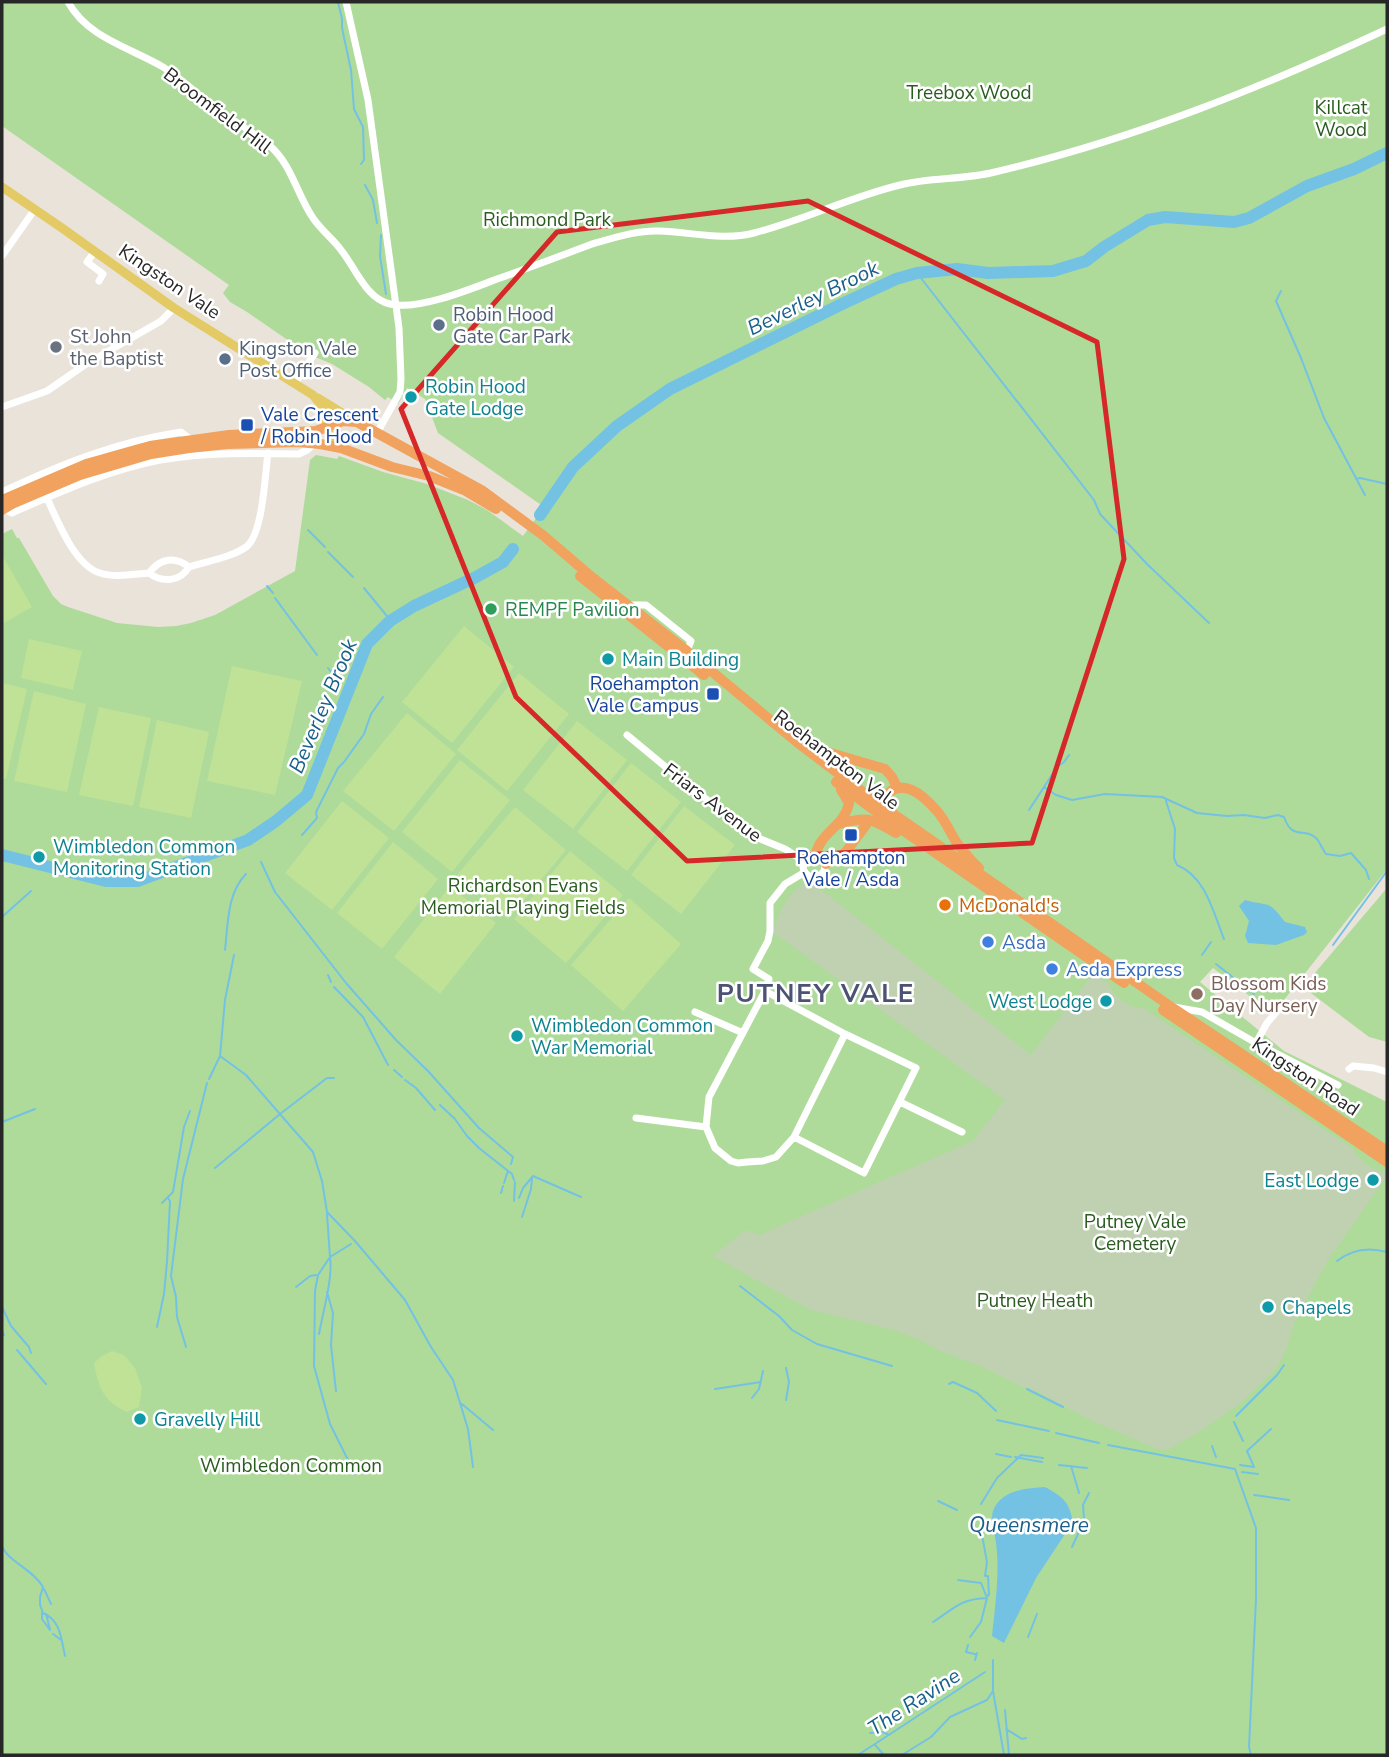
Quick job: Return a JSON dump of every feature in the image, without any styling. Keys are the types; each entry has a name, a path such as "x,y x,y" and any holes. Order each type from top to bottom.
{"highway":[{"path":"2,506 86,464 186,436 312,431 343,421 357,422 469,482 488,499"},
{"path":"2,506 80,475 151,454 227,444 288,442 341,448 392,467 446,482 488,499"},
{"name":"Roehampton Vale","path":"488,499 544,536 899,827 993,883 1170,1006"},
{"name":"Roehampton Vale","path":"488,499 836,782 868,802"},
{"path":"750,704 817,747 885,769 897,787"},
{"path":"816,855 821,841 839,824 849,803 836,782"},
{"path":"884,798 897,787 911,789 937,810 956,841 993,883"},
{"path":"839,824 855,819 868,819 899,827"},
{"path":"825,864 845,853 866,825"},
{"name":"Kingston Road","path":"899,827 923,849 936,853 1387,1162"},
{"name":"Kingston Road","path":"1170,1006 1196,1017 1387,1151"}],"main road":[{"name":"Kingston Vale","path":"2,187 174,308 357,422"},
{"path":"313,395 324,410 332,441 341,448"}],"street":[{"name":"Broomfield Hill","path":"68,2 90,29 164,68 220,112 271,147 286,165 314,219 343,252 367,287 378,299 397,306"},
{"path":"346,2 368,100 400,337 400,392 377,433"},
{"path":"397,306 461,293 592,244 635,233 657,231 739,236 904,184 978,176 1058,156 1199,109 1387,29"},
{"path":"2,254 34,209"},
{"path":"95,251 83,262 103,274 99,281"},
{"path":"2,407 47,391 86,364 160,321 174,308"},
{"path":"306,366 314,353"},
{"path":"295,384 301,374"},
{"path":"2,492 80,457 140,440 186,436"},
{"path":"2,506 12,513 118,471 159,460 223,453 301,454 315,443"},
{"path":"47,498 75,551 88,568 107,575 149,573 165,580 177,578 185,574 189,567 237,552 251,543 259,519 268,453"},
{"path":"149,573 162,561 173,559 189,567"},
{"name":"Friars Avenue","path":"627,735 758,838 785,849 804,861"},
{"path":"810,855 821,856 825,864 824,871 813,877 805,872 804,861 810,855"},
{"path":"805,872 785,884 770,903 768,941 753,969 769,979 709,1097 706,1127 715,1148 731,1161 738,1163 776,1157 794,1138 845,1034"},
{"path":"765,991 916,1068 864,1173 794,1138"},
{"path":"1256,1043 1279,1009"},
{"path":"695,1012 743,1033"},
{"path":"1196,1017 1202,1012 1338,1085"},
{"path":"1349,1069 1363,1066 1387,1072"},
{"path":"900,1102 962,1132"},
{"path":"636,1118 706,1127"}],"highlighted area":[{"path":"808,201 1097,342 1124,559 1032,843 687,861 516,697 401,409 557,232"}],"green space":[{"path":"2,2 1387,2 1387,869 1273,1014 1213,968 1200,982 1284,1051 1387,1102 1387,1755 2,1755 2,534 12,529 53,596 61,604 117,623 158,627 191,623 215,615 295,571 310,460 316,455 337,459 339,456 468,500 523,536 544,507 438,433 425,399 407,388 398,404 388,397 385,400 332,364 308,354 230,302 223,293 229,285 2,126"},
{"path":"2,555 32,607 2,624"},
{"path":"464,626 514,667 452,743 402,702"},
{"path":"29,639 82,651 73,690 21,678"},
{"path":"232,666 302,681 275,795 207,781"},
{"path":"519,673 569,714 507,791 457,750"},
{"path":"2,683 27,689 6,779 2,779"},
{"path":"34,691 86,704 67,792 14,781"},
{"path":"99,707 151,718 133,806 79,795"},
{"path":"407,713 456,754 394,831 343,791"},
{"path":"157,720 209,732 191,818 139,807"},
{"path":"577,721 627,760 573,829 523,790"},
{"path":"460,760 510,800 452,872 402,832"},
{"path":"631,763 681,802 627,871 577,832"},
{"path":"342,801 389,838 332,910 285,873"},
{"path":"684,806 735,845 681,914 631,875"},
{"name":"Richardson Evans Memorial Playing Fields","path":"515,807 566,850 508,919 457,875"},
{"path":"393,842 438,879 382,949 337,913"},
{"path":"570,851 623,895 566,963 514,919"},
{"name":"Putney Vale Cemetery","path":"809,883 1031,1055 1094,973 1108,983 1122,1001 1133,1007 1143,1008 1352,1148 1366,1165 1387,1173 1328,1260 1295,1321 1286,1350 1276,1369 1243,1401 1199,1432 1169,1449 1160,1450 920,1340 894,1330 811,1310 713,1256 746,1230 759,1235 973,1141 1005,1100 773,932 791,895 802,885"},
{"path":"450,886 496,923 440,994 394,957"},
{"path":"1387,888 1387,1042 1369,1037 1303,987"},
{"path":"629,898 681,944 623,1011 571,965"},
{"path":"112,1351 124,1355 135,1368 142,1388 139,1407 127,1412 113,1404 103,1393 96,1372 94,1363"}],"water":[{"path":"1245,900 1271,907 1285,922 1305,927 1307,932 1276,945 1248,943 1245,936 1249,921 1239,906"},
{"name":"Queensmere","path":"1045,1487 1064,1500 1073,1522 1036,1578 1004,1643 992,1636 997,1566 992,1514 997,1504 1008,1494 1022,1489"}],"waterway":[{"path":"338,2 351,70 354,109 363,127 364,160 361,164"},
{"name":"Beverley Brook","path":"540,515 573,467 617,426 670,389 896,279 917,273 957,269 988,273 1053,271 1086,261 1148,220 1165,217 1234,222 1249,218 1307,186 1354,169 1387,153"},
{"path":"365,185 373,200 377,223"},
{"path":"381,235 380,256 386,294"},
{"path":"917,273 1094,500 1100,514 1147,564 1209,623"},
{"path":"1281,291 1276,301 1324,418 1365,495"},
{"path":"1356,479 1387,484"},
{"path":"308,530 325,547"},
{"name":"Beverley Brook","path":"2,855 106,881 138,881 248,840 307,795 367,644 390,621 414,606 503,562 513,549"},
{"path":"328,552 353,577"},
{"path":"267,586 273,593"},
{"path":"364,588 391,621"},
{"path":"275,598 317,655"},
{"path":"328,668 340,683"},
{"path":"302,835 317,818 316,812 338,768 364,734 371,714 383,697"},
{"path":"1029,810 1057,767 1069,755"},
{"path":"1044,787 1056,795 1072,800 1105,794 1162,797 1197,813 1265,818 1278,815 1284,817 1287,825 1295,832 1312,835 1317,839 1326,854 1340,856 1351,853 1366,870 1369,879"},
{"path":"1166,801 1175,829 1174,858 1177,865 1195,878 1202,887 1224,939"},
{"path":"261,862 275,892 346,983 479,1128 513,1157 511,1164"},
{"path":"1333,945 1387,871"},
{"path":"225,950 232,900 246,874"},
{"path":"2,917 31,891"},
{"path":"1202,955 1211,942"},
{"path":"209,1079 220,1056 225,1000 234,955"},
{"path":"1216,964 1254,994"},
{"path":"328,975 331,982"},
{"path":"334,987 363,1017 388,1065"},
{"path":"220,1056 246,1075 313,1152 322,1181 327,1212 405,1300 453,1380 468,1429 473,1467"},
{"path":"394,1070 402,1077"},
{"path":"215,1168 327,1078 334,1078"},
{"path":"405,1080 416,1088 435,1110"},
{"path":"186,1347 177,1317 171,1276 183,1179 207,1083"},
{"path":"440,1105 479,1148 512,1174 514,1180"},
{"path":"2,1122 35,1109"},
{"path":"162,1203 173,1192 184,1127 190,1111"},
{"path":"504,1183 508,1171"},
{"path":"519,1198 533,1176 581,1197"},
{"path":"522,1217 532,1178"},
{"path":"514,1201 515,1182"},
{"path":"501,1193 503,1186"},
{"path":"157,1327 167,1262 168,1198"},
{"path":"327,1214 330,1257 318,1275 315,1291 314,1366 330,1424 355,1474"},
{"path":"319,1334 329,1285 330,1257 351,1244"},
{"path":"1337,1261 1361,1250 1387,1252"},
{"path":"296,1287 310,1276 316,1275"},
{"path":"740,1286 779,1316 792,1330 817,1344 892,1366"},
{"path":"327,1292 333,1313 331,1345 336,1391"},
{"path":"2,1307 11,1326 31,1353"},
{"path":"2,1331 4,1335"},
{"path":"17,1350 46,1384"},
{"path":"1236,1416 1284,1365"},
{"path":"786,1368 789,1382 786,1400"},
{"path":"752,1398 759,1389 763,1371"},
{"path":"715,1389 761,1382"},
{"path":"949,1384 953,1382 977,1393 996,1411"},
{"path":"1027,1389 1063,1407"},
{"path":"462,1404 493,1430"},
{"path":"997,1420 1049,1431"},
{"path":"1234,1422 1243,1441"},
{"path":"1240,1465 1254,1467 1247,1451 1271,1429"},
{"path":"1056,1433 1099,1443"},
{"path":"1108,1445 1235,1469 1256,1528 1256,1599 1249,1747 1251,1755"},
{"path":"1212,1446 1216,1457"},
{"path":"996,1454 1011,1457"},
{"path":"981,1504 997,1478 1021,1455 1043,1458"},
{"path":"1015,1457 1042,1462"},
{"path":"1059,1465 1087,1468"},
{"path":"1071,1466 1079,1493"},
{"path":"1242,1472 1258,1474"},
{"path":"1072,1547 1084,1519 1083,1505 1089,1493"},
{"path":"1254,1495 1289,1500"},
{"path":"938,1501 957,1510"},
{"path":"982,1535 987,1562 987,1596"},
{"path":"2,1546 5,1552 43,1587 40,1605 43,1613 57,1625 65,1656"},
{"path":"958,1580 981,1583 987,1598 981,1622 970,1637"},
{"path":"44,1589 51,1604"},
{"path":"933,1622 964,1602 987,1598"},
{"path":"42,1613 42,1619 50,1630"},
{"path":"46,1614 50,1629"},
{"path":"1028,1637 1037,1614"},
{"path":"53,1634 61,1640"},
{"path":"968,1645 966,1652 975,1654"},
{"path":"975,1660 977,1653"},
{"path":"993,1660 993,1691 1004,1755"},
{"name":"The Ravine","path":"858,1755 985,1672"},
{"path":"902,1755 931,1737 950,1717 987,1700 993,1691"},
{"path":"1005,1710 1009,1755"},
{"path":"1006,1729 1022,1739 1026,1738"},
{"path":"870,1733 883,1732 889,1735"},
{"path":"875,1745 884,1755"}],"place":[{"name":"Robin Hood Gate Car Park","path":"439,325"},
{"name":"St John the Baptist","path":"56,347"},
{"name":"Kingston Vale Post Office","path":"225,359"},
{"name":"Robin Hood Gate Lodge","path":"411,397"},
{"name":"Vale Crescent / Robin Hood","path":"247,425"},
{"name":"REMPF Pavilion","path":"491,609"},
{"name":"Main Building","path":"608,659"},
{"name":"Roehampton Vale Campus","path":"713,694"},
{"name":"Roehampton Vale / Asda","path":"851,835"},
{"name":"Wimbledon Common Monitoring Station","path":"39,857"},
{"name":"McDonald's","path":"945,905"},
{"name":"Asda","path":"988,942"},
{"name":"Asda Express","path":"1052,969"},
{"name":"Blossom Kids Day Nursery","path":"1197,994"},
{"name":"West Lodge","path":"1106,1001"},
{"name":"Wimbledon Common War Memorial","path":"517,1036"},
{"name":"East Lodge","path":"1373,1180"},
{"name":"Chapels","path":"1268,1307"},
{"name":"Gravelly Hill","path":"140,1419"}],"district":[{"name":"PUTNEY VALE","path":"816,993"}],"park label":[{"name":"Treebox Wood","path":"969,92"},
{"name":"Killcat Wood","path":"1341,118"},
{"name":"Richmond Park","path":"547,219"},
{"name":"Putney Heath","path":"1035,1300"},
{"name":"Wimbledon Common","path":"291,1465"}]}
